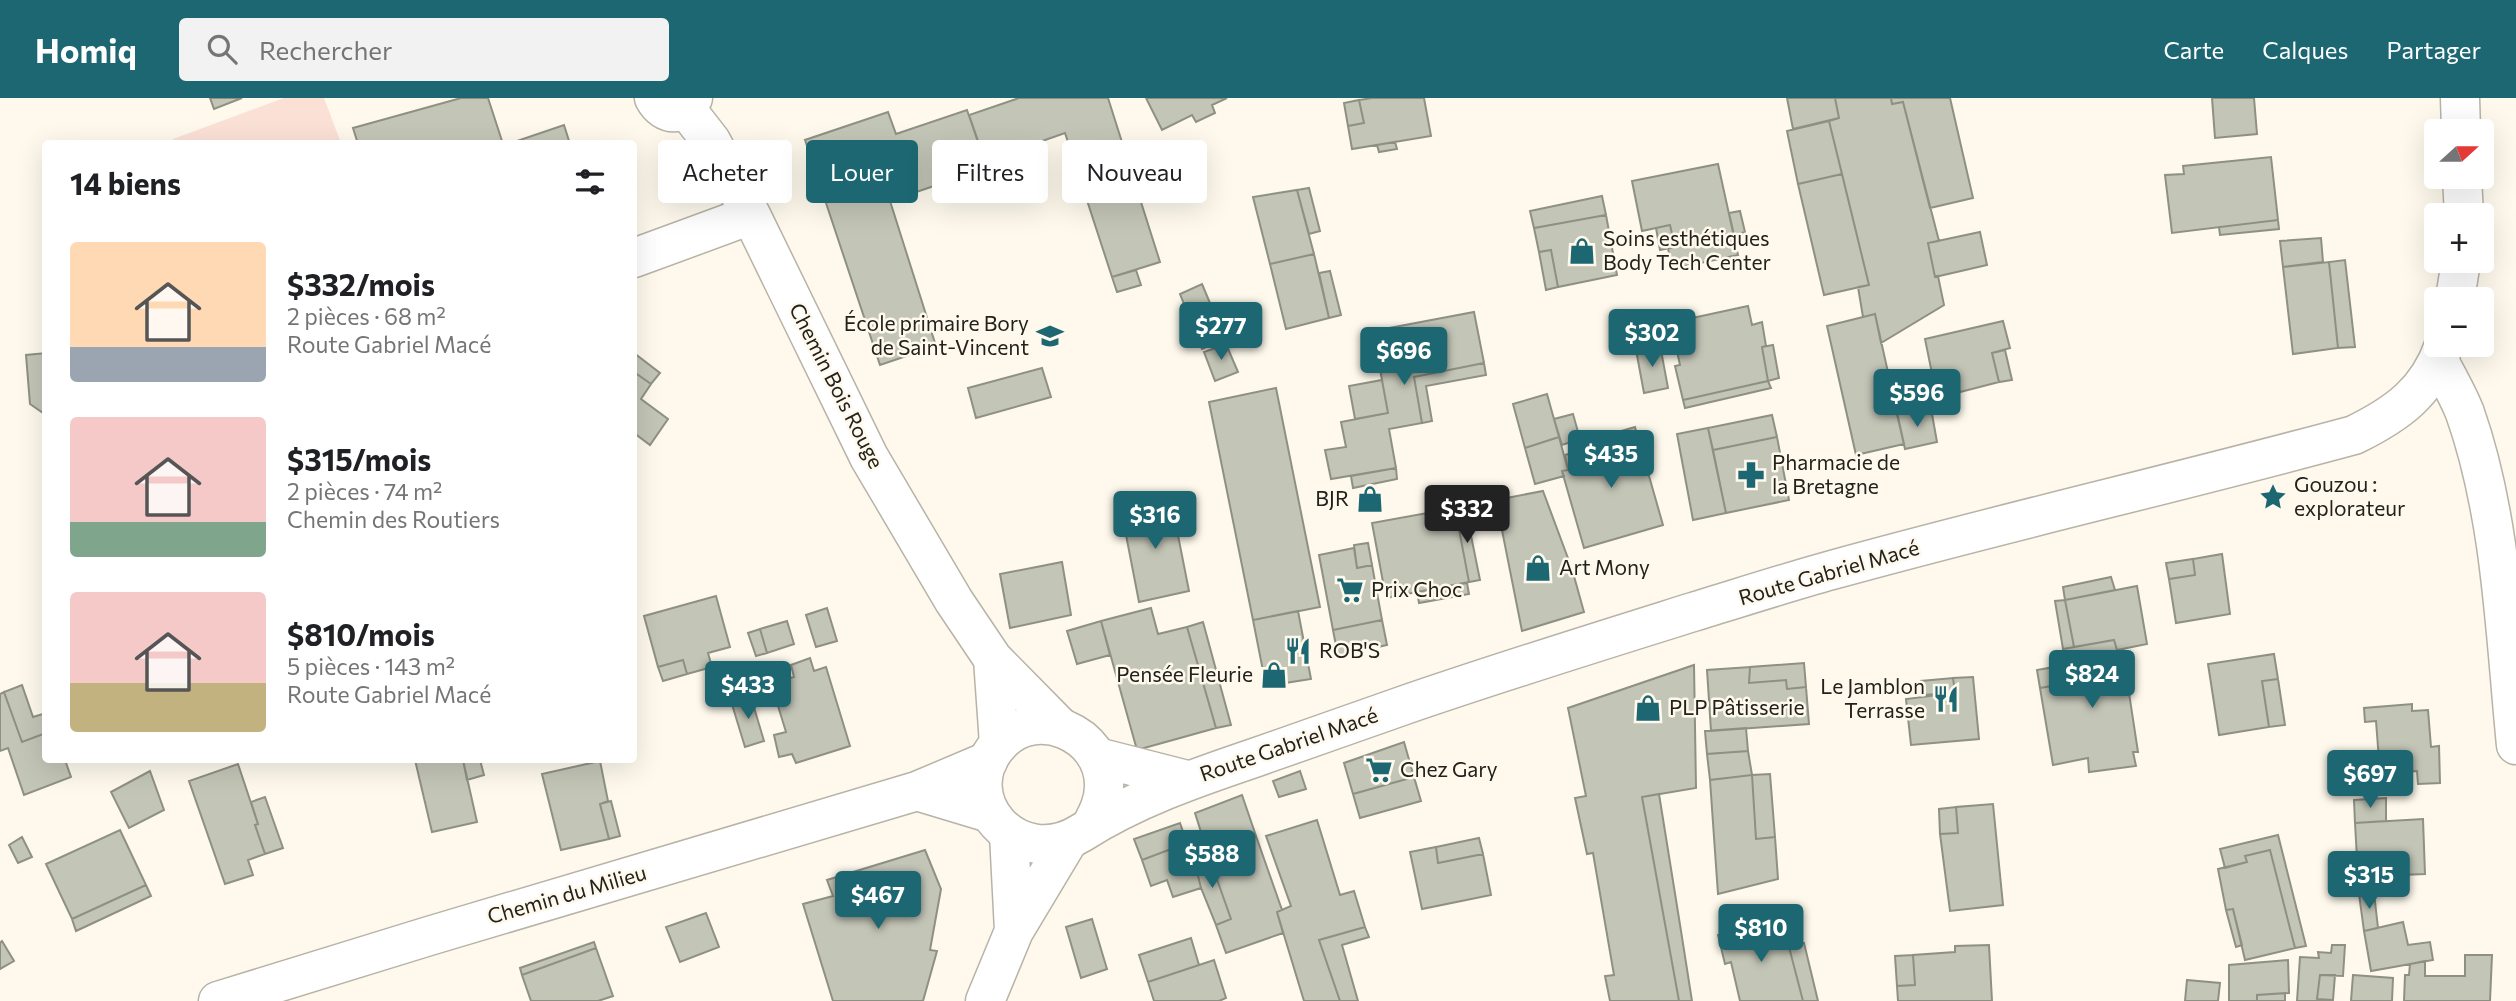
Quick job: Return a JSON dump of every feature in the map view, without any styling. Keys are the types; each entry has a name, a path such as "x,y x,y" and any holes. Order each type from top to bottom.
{"street":[{"path":"2460,98 2461,119"},
{"name":"Chemin Bois Rouge","path":"678,102 710,141 751,215 869,457 954,601 993,659 1059,726"},
{"path":"637,257 751,215"},
{"name":"Route Gabriel Macé","path":"1080,833 1187,780 1517,667 1830,570 2354,435 2384,420 2412,400 2439,357"},
{"path":"2444,357 2465,412 2486,491 2499,573 2516,745"},
{"name":"Chemin Bois Rouge","path":"993,659 994,752"},
{"path":"985,1001 1014,932 1101,805 1103,772 1097,757 1087,743 1059,726 1043,724 1012,733 994,752 984,778 984,796 1000,824 1014,932"},
{"name":"Chemin du Milieu","path":"218,1001 917,791 994,752"},
{"name":"Route Gabriel Macé","path":"1097,757 1187,780"},
{"path":"917,791 1000,824 1027,843 1049,845 1080,833"}],"shaded area":[{"path":"284,98 324,98 340,140 174,140"}],"building":[{"path":"210,98 242,98 214,109"},
{"path":"461,98 488,98 502,140 357,140 353,128"},
{"path":"1019,98 1108,98 1121,140 1067,140 1065,133 1045,140 978,140 969,115"},
{"path":"1146,98 1227,98 1212,105 1215,113 1196,122 1192,115 1162,130"},
{"path":"1424,98 1431,136 1352,149 1348,126 1364,123 1359,100"},
{"path":"1787,98 1835,98 1839,118 1793,129"},
{"path":"1835,98 1891,98 1892,104 1903,102 1939,241 1928,243 1944,305 1881,343 1875,314 1863,317 1858,287 1869,285 1829,121 1839,118"},
{"path":"1891,98 1950,98 1973,198 1930,208 1903,102 1892,104"},
{"path":"2212,98 2254,98 2257,134 2215,138"},
{"path":"1359,100 1364,123 1348,126 1344,103"},
{"path":"967,110 977,140 932,140 932,187 918,191 918,140 806,140 806,143 805,140 888,112 896,134"},
{"path":"1829,121 1842,174 1798,184 1787,131"},
{"path":"564,125 569,140 520,140"},
{"path":"1395,142 1397,149 1379,152 1377,145"},
{"path":"2271,157 2278,220 2172,233 2165,175 2184,174 2183,166"},
{"path":"1718,164 1738,255 1672,269 1668,248 1675,247 1670,225 1642,231 1632,181"},
{"path":"1842,174 1869,285 1824,295 1798,184"},
{"path":"1309,188 1320,231 1309,234 1297,190"},
{"path":"1297,190 1314,254 1270,264 1253,197"},
{"path":"1602,196 1606,215 1534,228 1530,211"},
{"path":"826,203 891,203 936,346 880,365"},
{"path":"1088,203 1141,203 1160,262 1112,277"},
{"path":"1740,211 1745,232 1734,235 1729,213"},
{"name":"Soins esthétiques Body Tech Center","path":"1606,215 1617,275 1558,287 1551,250 1539,252 1534,228"},
{"path":"2278,220 2279,229 2220,235 2219,227"},
{"path":"1670,225 1675,247 1660,250 1656,228"},
{"path":"1980,232 1987,265 1935,277 1928,243"},
{"path":"2321,238 2323,262 2283,267 2280,241"},
{"path":"1551,250 1558,287 1546,290 1539,252"},
{"path":"1314,254 1329,318 1286,329 1270,264"},
{"path":"2345,260 2355,347 2338,348 2329,262"},
{"path":"2329,262 2338,348 2293,354 2283,267"},
{"path":"1136,270 1141,285 1117,292 1112,277"},
{"path":"1330,271 1341,315 1329,318 1319,273"},
{"path":"1202,284 1225,339 1202,349 1180,294"},
{"path":"1748,306 1752,325 1762,322 1766,346 1762,347 1768,381 1683,400 1675,366 1680,365 1675,342 1687,340 1683,320"},
{"path":"1474,312 1484,363 1414,377 1422,423 1389,429 1396,468 1331,479 1325,450 1346,447 1341,422 1388,413 1373,331"},
{"path":"1875,314 1904,444 1856,455 1827,326"},
{"path":"2003,321 2010,348 1992,353 1999,382 1937,398 1925,339"},
{"path":"1226,344 1238,372 1215,381 1204,352"},
{"path":"1660,345 1668,388 1644,393 1636,350"},
{"path":"1773,345 1779,378 1768,381 1762,347"},
{"path":"2005,350 2012,380 1999,382 1992,353"},
{"path":"42,353 42,412 30,404 26,355"},
{"path":"637,355 660,373 651,384 637,374"},
{"path":"1484,363 1486,375 1426,386 1432,421 1422,423 1414,377"},
{"path":"1042,368 1051,397 976,418 968,388"},
{"path":"637,374 651,384 641,399 668,419 650,445 637,435"},
{"path":"1382,380 1388,413 1355,419 1349,386"},
{"path":"1768,381 1771,388 1685,408 1683,400"},
{"path":"1276,388 1320,607 1253,620 1209,402"},
{"path":"1547,394 1559,437 1525,448 1513,404"},
{"path":"1896,410 1932,414 1937,442 1905,449"},
{"path":"1573,414 1580,439 1562,445 1554,419"},
{"path":"1772,415 1777,437 1713,450 1708,428"},
{"path":"1635,427 1663,525 1584,548 1562,471 1568,470 1565,455 1613,441 1611,434"},
{"path":"1708,428 1726,513 1693,520 1677,434"},
{"path":"1559,437 1568,470 1562,471 1564,476 1535,484 1525,448"},
{"name":"Pharmacie de la Bretagne","path":"1777,437 1789,500 1726,513 1713,450"},
{"path":"1396,468 1397,479 1353,488 1351,476"},
{"path":"1543,491 1572,569 1584,612 1522,631 1496,500"},
{"path":"1171,500 1189,591 1139,602 1121,509"},
{"path":"1465,506 1480,580 1469,582 1455,508"},
{"path":"1455,508 1469,582 1386,598 1372,523"},
{"path":"1368,543 1372,565 1357,568 1354,545"},
{"path":"1354,548 1357,568 1372,565 1382,620 1333,630 1319,555"},
{"path":"2222,554 2230,614 2176,623 2169,579 2195,575 2193,559"},
{"path":"2193,559 2195,575 2169,579 2166,563"},
{"path":"1062,562 1071,615 1010,628 1000,574"},
{"path":"2111,577 2115,590 2065,600 2063,587"},
{"path":"1467,583 1469,594 1419,603 1417,592"},
{"path":"2137,586 2147,644 2117,650 2114,640 2074,647 2065,600"},
{"path":"716,596 730,647 708,653 712,667 687,674 683,660 658,667 644,616"},
{"path":"2065,600 2074,647 2063,649 2055,601"},
{"path":"827,608 837,641 816,647 806,615"},
{"path":"1151,608 1158,634 1187,627 1216,728 1137,750 1101,621"},
{"path":"1298,611 1311,679 1266,686 1253,620"},
{"path":"1382,620 1387,645 1338,656 1333,630"},
{"path":"787,621 794,644 767,653 760,629"},
{"path":"1101,621 1110,655 1077,664 1067,631"},
{"path":"1203,622 1231,725 1216,728 1187,627"},
{"path":"760,629 767,653 756,656 748,633"},
{"path":"2114,640 2117,650 2124,649 2129,680 2118,682 2120,694 2129,693 2138,752 2133,752 2136,766 2089,772 2088,758 2053,765 2040,688 2069,683 2063,649"},
{"path":"2274,654 2278,679 2262,681 2269,727 2219,735 2208,664"},
{"path":"810,658 814,671 826,667 850,746 796,763 792,754 779,757 774,735 786,732 771,683 794,677 791,665"},
{"path":"683,660 687,674 663,681 658,667"},
{"path":"1804,663 1806,687 1787,689 1786,680 1749,683 1750,667"},
{"path":"1694,665 1696,788 1642,797 1679,1001 1610,1001 1605,976 1614,975 1593,853 1587,854 1575,798 1586,796 1568,708"},
{"path":"2065,665 2069,683 2040,688 2037,670"},
{"path":"1750,667 1749,683 1786,680 1787,689 1806,687 1809,724 1711,731 1707,670"},
{"path":"1973,677 1979,739 1911,745 1906,699 1955,693 1953,678"},
{"path":"1953,678 1955,693 1922,695 1921,681"},
{"path":"2278,679 2285,725 2269,727 2262,681"},
{"path":"22,685 33,717 42,714 42,734 22,742 4,692"},
{"path":"4,692 22,742 42,734 42,763 66,763 71,777 24,795 8,748 0,751 0,694"},
{"path":"750,694 764,741 745,747 731,701"},
{"path":"2412,704 2412,711 2428,710 2431,747 2439,746 2440,783 2418,784 2417,771 2380,773 2376,721 2365,722 2364,708"},
{"path":"1746,728 1748,751 1707,754 1705,731"},
{"name":"Chez Gary","path":"1404,742 1414,777 1353,794 1344,763"},
{"path":"1748,751 1752,775 1710,780 1707,754"},
{"path":"416,763 464,763 477,822 432,832"},
{"path":"464,763 481,763 484,775 467,780"},
{"path":"600,763 608,801 600,804 609,839 561,850 542,774"},
{"path":"238,764 265,854 248,860 253,875 225,884 189,781"},
{"path":"150,771 164,810 129,828 111,792"},
{"path":"1300,771 1306,789 1279,797 1273,781"},
{"path":"1770,774 1775,837 1756,839 1752,775"},
{"path":"1752,775 1756,839 1775,837 1778,879 1718,894 1710,780"},
{"path":"1414,777 1421,801 1360,818 1353,794"},
{"path":"1659,794 1692,1001 1679,1001 1642,797"},
{"path":"1242,795 1256,836 1208,854 1195,813"},
{"path":"265,797 283,848 265,854 255,825 258,824 251,802"},
{"path":"2386,798 2386,821 2355,823 2354,800"},
{"path":"611,801 620,836 609,839 600,804"},
{"path":"1993,804 2003,905 1950,911 1940,834 1958,833 1956,807"},
{"path":"1956,807 1958,833 1940,834 1939,809"},
{"path":"2423,819 2425,874 2375,876 2375,893 2359,894 2355,823"},
{"path":"1317,820 1340,895 1354,891 1365,927 1319,940 1340,1001 1304,1001 1277,912 1291,906 1266,836"},
{"path":"1180,823 1187,843 1142,860 1134,839"},
{"path":"120,830 146,885 72,919 46,864"},
{"path":"2278,835 2306,946 2295,948 2270,850 2245,856 2247,862 2225,868 2220,849"},
{"path":"1256,836 1282,910 1277,912 1283,933 1226,953 1216,925 1231,919 1208,854"},
{"path":"22,837 32,857 18,863 9,845"},
{"path":"1479,838 1483,854 1438,863 1436,847"},
{"path":"1187,843 1201,888 1173,897 1167,880 1151,886 1142,860"},
{"path":"1436,847 1438,863 1483,854 1491,895 1422,909 1410,852"},
{"path":"925,850 941,889 930,950 937,951 923,1001 833,1001 803,904 833,896 827,880"},
{"path":"2270,850 2295,948 2245,960 2233,909 2226,910 2218,869 2247,862 2245,856"},
{"path":"1208,854 1231,919 1216,925 1201,888 1194,860"},
{"path":"146,885 151,896 76,931 72,919"},
{"path":"2374,893 2378,928 2364,931 2359,894"},
{"path":"2233,909 2242,945 2236,947 2226,910"},
{"path":"706,913 719,947 680,962 666,927"},
{"path":"1092,919 1107,969 1081,978 1066,927"},
{"path":"1777,921 1784,949 1789,947 1803,1001 1740,1001 1731,962 1725,964 1718,935"},
{"path":"2403,922 2408,945 2430,942 2433,960 2371,971 2364,931"},
{"path":"1365,927 1369,937 1342,945 1358,1001 1340,1001 1319,940"},
{"path":"1191,938 1199,965 1148,982 1139,955"},
{"path":"2,941 14,961 0,969 0,943"},
{"path":"594,942 596,948 522,975 520,968"},
{"path":"1804,943 1818,1001 1803,1001 1789,947"},
{"path":"1989,945 1992,1001 1898,1001 1897,986 1915,985 1913,955 1955,952 1955,946"},
{"path":"2332,945 2345,945 2343,976 2320,975 2317,999 2333,1001 2297,1001 2300,957 2319,958 2318,952 2331,953"},
{"path":"596,948 613,996 598,1001 531,1001 522,975"},
{"path":"1913,955 1915,985 1897,986 1895,956"},
{"path":"2465,955 2492,955 2490,1001 2404,1001 2405,975 2409,975 2410,964 2425,961 2425,976 2465,976"},
{"path":"1214,960 1226,998 1219,1001 1154,1001 1148,982"},
{"path":"2288,960 2289,993 2257,995 2257,1001 2229,1001 2229,965"},
{"path":"2320,975 2335,975 2333,1000 2317,999"},
{"path":"2353,975 2393,978 2392,1001 2351,1001"},
{"path":"2187,980 2220,983 2218,1001 2185,1001"},
{"path":"2285,993 2285,1001 2257,1001 2257,995"}],"place":[{"name":"Soins esthétiques Body Tech Center","path":"1582,251"},
{"name":"École primaire Bory de Saint-Vincent","path":"1050,336"},
{"name":"Pharmacie de la Bretagne","path":"1751,475"},
{"name":"Gouzou : explorateur","path":"2273,497"},
{"name":"BJR","path":"1370,499"},
{"name":"Art Mony","path":"1538,568"},
{"name":"Prix Choc","path":"1350,590"},
{"name":"ROB'S","path":"1298,651"},
{"name":"Pensée Fleurie","path":"1274,675"},
{"name":"Le Jamblon Terrasse","path":"1946,699"},
{"name":"PLP Pâtisserie","path":"1648,708"},
{"name":"Chez Gary","path":"1379,770"}]}
